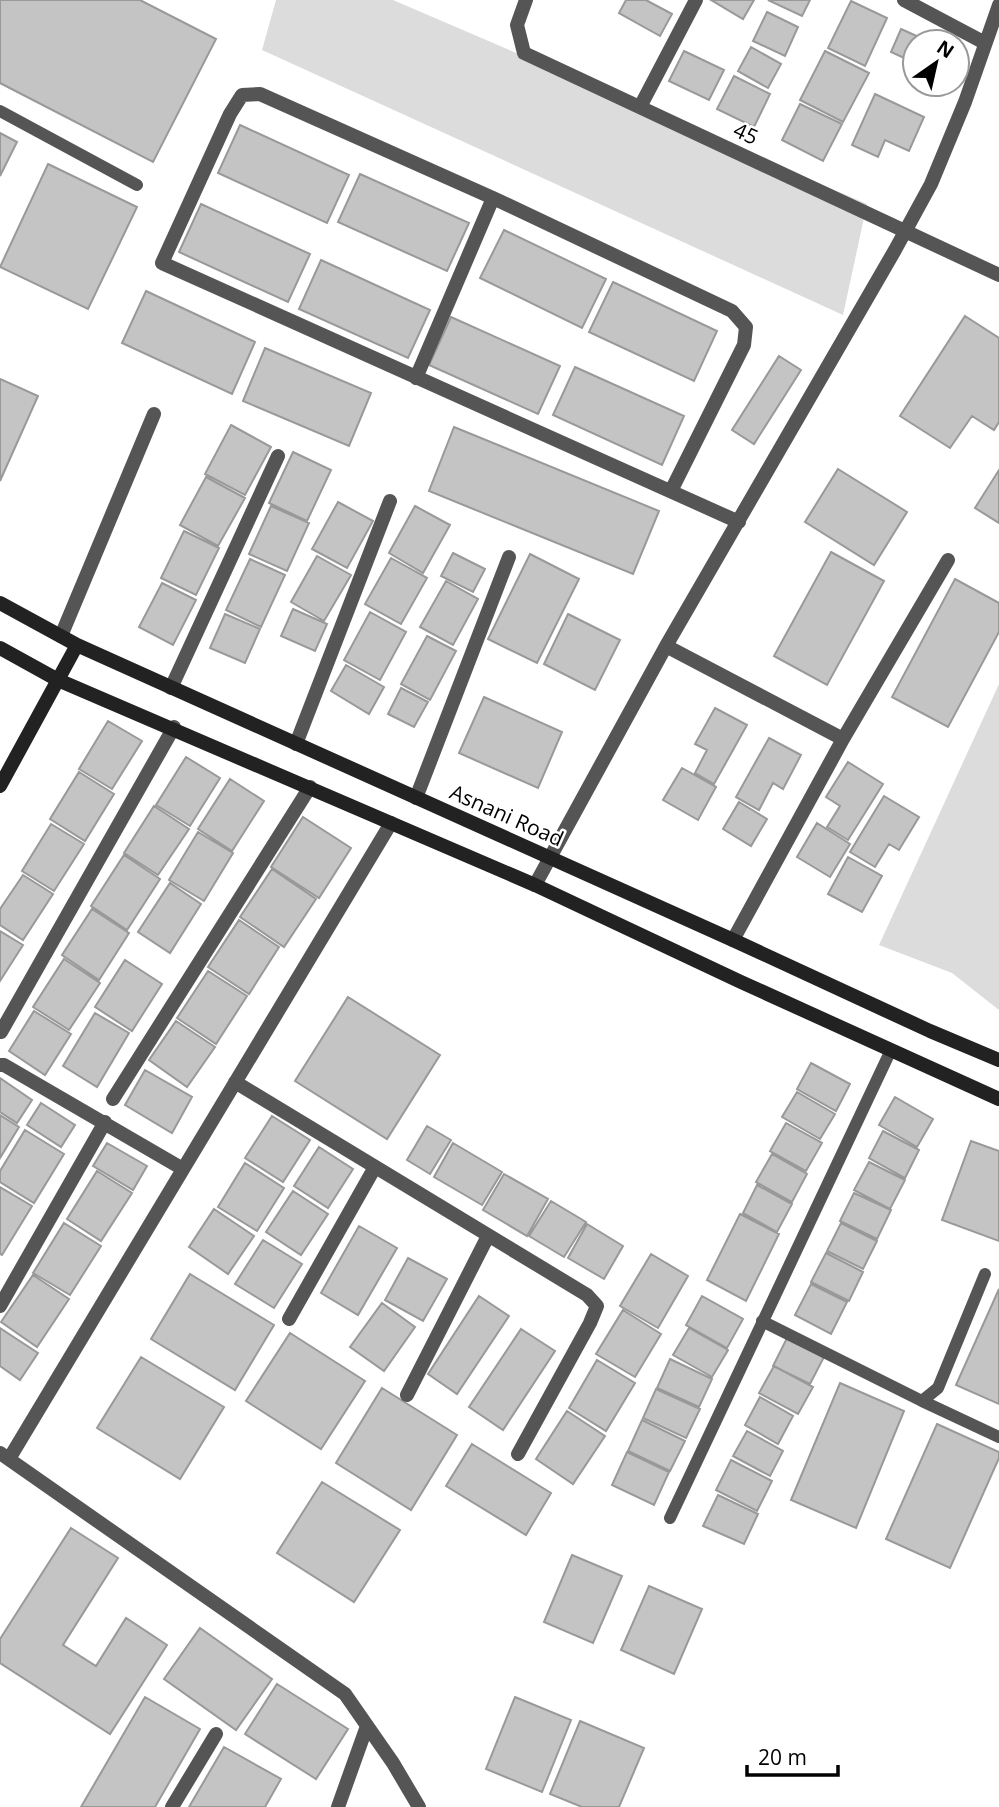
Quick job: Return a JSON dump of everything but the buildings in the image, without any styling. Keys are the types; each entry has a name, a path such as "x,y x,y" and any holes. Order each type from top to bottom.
{"street":[{"name":"45","path":"526,0 517,25 524,53 999,275"},
{"path":"640,107 696,0"},
{"path":"904,0 985,43"},
{"path":"535,884 666,646 931,184 965,102 999,5"},
{"path":"671,491 744,345 746,327 732,311 493,198 260,94 242,95 230,114 162,263 738,522"},
{"path":"416,378 493,198"},
{"path":"61,636 154,414"},
{"path":"171,688 278,456"},
{"path":"296,744 390,501"},
{"path":"416,797 509,557"},
{"path":"733,940 843,739 948,560"},
{"name":"Asnani Road","path":"0,603 77,645 999,1060"},
{"path":"0,786 77,645"},
{"path":"666,646 843,739"},
{"path":"0,648 58,680 174,727 535,884 741,982 999,1099"},
{"path":"1,1032 174,727"},
{"path":"113,1099 310,786"},
{"path":"391,823 183,1169 5,1456 345,1694 419,1807"},
{"path":"0,1065 5,1065 183,1169"},
{"path":"235,1082 587,1295 597,1306 518,1454"},
{"path":"0,1306 105,1122"},
{"path":"289,1319 375,1167"},
{"path":"407,1395 488,1236"},
{"path":"338,1807 367,1726"},
{"path":"172,1807 216,1734"}],"lane":[{"path":"0,111 136,185"},
{"path":"670,1518 891,1050"},
{"path":"922,1401 938,1388 985,1274"},
{"path":"762,1321 999,1437"}],"shaded area":[{"path":"276,0 393,0 867,204 843,315 262,50"},
{"path":"999,684 999,1010 952,973 879,945"}]}
